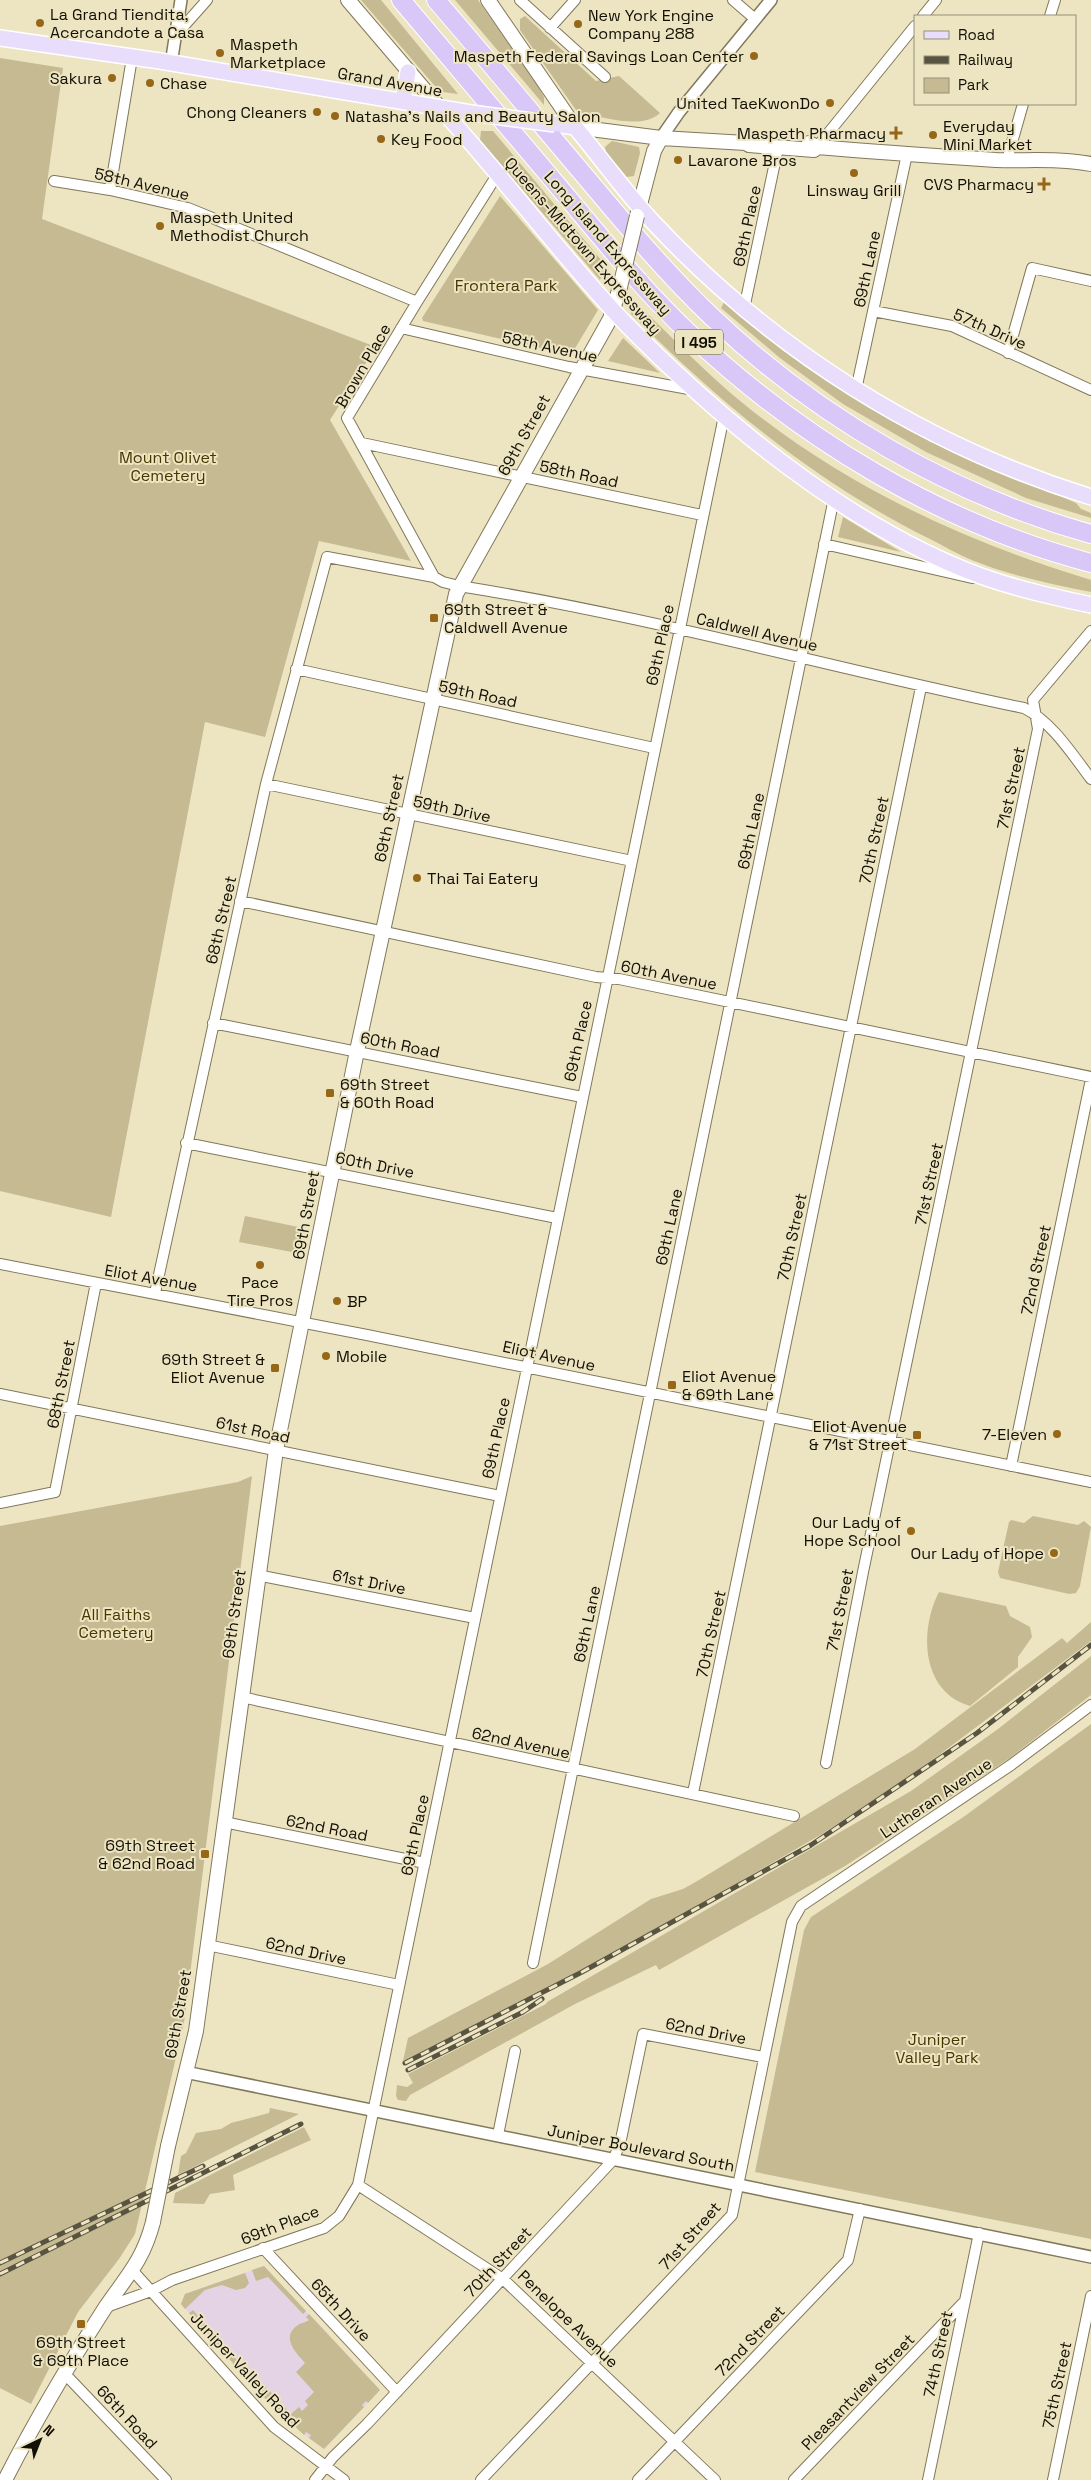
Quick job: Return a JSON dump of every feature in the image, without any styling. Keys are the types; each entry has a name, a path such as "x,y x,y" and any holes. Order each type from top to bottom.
{"highway":[{"name":"Long Island Expressway","path":"401,0 639,282 690,334 747,385 809,431 907,490 1010,537 1091,564"},
{"name":"Long Island Expressway","path":"436,0 661,265 741,343 830,411 927,469 996,501 1091,534"}],"main road":[{"name":"Queens-Midtown Expressway","path":"348,0 613,309 694,390 724,416 777,458 834,498 932,554 1004,584 1091,605"},
{"path":"488,0 575,127 638,212 744,308 794,348 856,390 892,411 960,446 1036,479 1091,497"},
{"name":"Grand Avenue","path":"0,38 471,113 575,127 661,138 746,143 749,145 778,148 814,150 817,147"},
{"path":"403,101 408,72"},
{"name":"69th Street","path":"5,2480 26,2438 106,2307 134,2271 148,2243 168,2146 196,2030 257,1575 276,1450 357,1051 456,594 582,369 613,309 620,288 654,151 661,138"},
{"name":"Grand Avenue","path":"746,143 750,140 772,141 813,144 817,147 907,154 1007,160 1066,159 1091,164"}],"street":[{"path":"171,64 181,0"},
{"path":"175,36 207,0"},
{"path":"520,0 605,77"},
{"path":"562,0 574,1"},
{"path":"733,0 755,19"},
{"name":"69th Street","path":"661,138 679,112 771,0"},
{"path":"924,15 936,0"},
{"path":"1050,15 1055,0"},
{"path":"550,28 574,1"},
{"path":"817,147 914,27"},
{"path":"110,190 132,58"},
{"path":"1007,160 1024,105"},
{"name":"69th Place","path":"744,308 778,148"},
{"name":"69th Lane","path":"856,390 907,154"},
{"name":"Brown Place","path":"434,577 347,418 497,175"},
{"name":"58th Avenue","path":"54,181 110,190 188,208 417,302"},
{"path":"1008,353 1032,268 1091,281"},
{"name":"57th Drive","path":"873,310 952,326 1091,390"},
{"name":"58th Avenue","path":"402,328 582,369 694,390"},
{"name":"69th Place","path":"106,2307 151,2291 172,2280 324,2228 339,2216 358,2185 724,416"},
{"name":"58th Road","path":"362,443 702,515"},
{"name":"69th Lane","path":"533,1963 834,498"},
{"path":"824,544 1004,584"},
{"name":"Caldwell Avenue","path":"327,557 434,577 443,582 459,586 679,629 921,687 1024,708 1035,713"},
{"name":"68th Street","path":"155,1293 266,784 327,557"},
{"name":"71st Street","path":"826,1763 860,1588 1038,729 1033,700 1091,631"},
{"name":"59th Road","path":"296,669 654,748"},
{"name":"70th Street","path":"693,1793 921,687"},
{"path":"1035,713 1091,779"},
{"name":"59th Drive","path":"266,784 632,861"},
{"name":"60th Avenue","path":"240,901 1091,1078"},
{"name":"60th Road","path":"213,1022 582,1097"},
{"name":"72nd Street","path":"1011,1466 1091,1078"},
{"name":"60th Drive","path":"186,1144 332,1171 557,1218"},
{"name":"Eliot Avenue","path":"0,1264 303,1322 1091,1482"},
{"name":"68th Street","path":"0,1503 55,1492 96,1283"},
{"name":"61st Road","path":"0,1394 500,1496"},
{"name":"61st Drive","path":"257,1575 475,1618"},
{"name":"62nd Avenue","path":"241,1698 794,1816"},
{"name":"Lutheran Avenue","path":"796,1913 809,1900 895,1845 1003,1771 1091,1705"},
{"name":"62nd Road","path":"224,1822 424,1863"},
{"name":"71st Street","path":"481,2480 732,2215 792,1922 796,1913"},
{"name":"62nd Drive","path":"207,1945 399,1986"},
{"name":"70th Street","path":"315,2480 613,2160 620,2144 643,2034"},
{"name":"62nd Drive","path":"643,2034 764,2057"},
{"path":"498,2135 515,2051"},
{"name":"Juniper Boulevard South","path":"185,2072 1091,2257"},
{"name":"Penelope Avenue","path":"358,2185 503,2279 715,2480"},
{"name":"72nd Street","path":"638,2480 848,2260 860,2209"},
{"name":"74th Street","path":"928,2480 979,2234"},
{"name":"65th Drive","path":"263,2248 397,2392"},
{"name":"Juniper Valley Road","path":"134,2271 268,2421 296,2446 344,2480"},
{"name":"75th Street","path":"1053,2480 1091,2296"},
{"name":"Pleasantview Street","path":"794,2480 964,2302"},
{"name":"66th Road","path":"65,2374 166,2480"}],"shaded area":[{"path":"264,2266 380,2390 324,2449 302,2433 268,2402 181,2304 185,2294"}],"green space":[{"path":"361,0 381,0 458,94 443,92 434,85"},
{"path":"455,0 478,0 538,86 544,97 544,105"},
{"path":"525,16 596,81 619,76 660,113 644,121 634,122 584,114 576,110 520,30 520,19"},
{"name":"Mount Olivet Cemetery","path":"0,58 63,68 42,219 376,347 330,420 411,561 319,541 265,737 205,722 111,1217 0,1191"},
{"path":"481,131 493,131 607,267 605,277 601,277 600,280 480,140"},
{"path":"612,141 639,147 640,153 634,176 627,177 606,152 605,147"},
{"name":"Frontera Park","path":"500,196 598,310 571,355 423,321 422,318"},
{"path":"633,300 726,389 766,422 809,452 898,504 945,526 993,546 1091,580 1091,592 1046,583 974,561 888,517 848,493 771,439 699,379 631,314"},
{"path":"724,302 806,364 870,407 937,444 1076,503 1081,509 1091,513 1091,518 1026,498 926,452 843,404 780,358 721,308"},
{"path":"623,338 660,373 608,361"},
{"path":"843,517 901,552 838,537"},
{"path":"245,1216 303,1228 297,1253 239,1242"},
{"name":"All Faiths Cemetery","path":"252,1476 184,2023 135,2234 119,2259 78,2312 31,2404 0,2388 0,1526 238,1482"},
{"path":"1033,1516 1078,1525 1084,1521 1091,1527 1080,1586 1076,1593 1069,1594 1000,1578 998,1572 1009,1522 1011,1520 1024,1523"},
{"path":"939,1592 1006,1606 1010,1616 1030,1627 1032,1637 1018,1657 1018,1667 970,1706 954,1699 942,1688 933,1674 927,1641 933,1607"},
{"path":"1091,1622 1091,1641 919,1770 822,1834 710,1899 550,1987 403,2061 408,2038 548,1964 651,1899 683,1889 699,1880 915,1749 1062,1638 1067,1643"},
{"path":"1091,1656 1091,1695 1010,1758 845,1866 659,1970 656,1965 575,2004 410,2095 406,2101 398,2100 396,2096 397,2085 407,2087 413,2083 408,2074 546,2004 911,1791 998,1729"},
{"name":"Juniper Valley Park","path":"1091,1724 1091,2239 755,2172 804,1930 811,1917 962,1818"},
{"path":"270,2108 299,2114 178,2175 181,2156 186,2153 196,2133 221,2129 231,2123 269,2113"},
{"path":"304,2127 311,2140 233,2175 235,2190 210,2194 204,2204 173,2203 175,2193"},
{"path":"264,2266 306,2311 303,2314 268,2277 256,2281 252,2270"},
{"path":"245,2273 249,2283 245,2288 236,2290 222,2285 205,2290 185,2309 181,2304 185,2294"},
{"path":"193,2310 256,2382 252,2385 189,2313"},
{"path":"309,2314 380,2390 368,2403 366,2401 362,2405 364,2407 324,2449 309,2438 311,2435 306,2432 304,2435 257,2391 264,2385 291,2414 299,2407 302,2411 308,2405 305,2401 314,2392 296,2372 305,2363 291,2345 290,2335 298,2325 309,2320 306,2317"}],"railway":[{"path":"405,2063 582,1972 811,1845 977,1733 1091,1645"},
{"path":"408,2070 523,2012 542,1999"},
{"path":"0,2274 301,2124"},
{"path":"0,2263 203,2166"}],"place":[{"name":"La Grand Tiendita, Acercandote a Casa","path":"40,23"},
{"name":"New York Engine Company 288","path":"578,24"},
{"name":"Maspeth Marketplace","path":"220,53"},
{"name":"Maspeth Federal Savings Loan Center","path":"754,56"},
{"name":"Sakura","path":"112,78"},
{"name":"Chase","path":"150,83"},
{"name":"United TaeKwonDo","path":"830,103"},
{"name":"Chong Cleaners","path":"317,112"},
{"name":"Natasha's Nails and Beauty Salon","path":"335,116"},
{"name":"Maspeth Pharmacy","path":"896,133"},
{"name":"Everyday Mini Market","path":"933,135"},
{"name":"Key Food","path":"381,139"},
{"name":"Lavarone Bros","path":"678,160"},
{"name":"Linsway Grill","path":"854,173"},
{"name":"CVS Pharmacy","path":"1044,184"},
{"name":"Maspeth United Methodist Church","path":"160,226"},
{"name":"69th Street & Caldwell Avenue","path":"434,618"},
{"name":"Thai Tai Eatery","path":"417,878"},
{"name":"69th Street & 60th Road","path":"330,1093"},
{"name":"Pace Tire Pros","path":"260,1265"},
{"name":"BP","path":"337,1301"},
{"name":"Mobile","path":"326,1356"},
{"name":"69th Street & Eliot Avenue","path":"275,1368"},
{"name":"Eliot Avenue & 69th Lane","path":"672,1385"},
{"name":"7-Eleven","path":"1057,1434"},
{"name":"Eliot Avenue & 71st Street","path":"917,1435"},
{"name":"Our Lady of Hope School","path":"911,1531"},
{"name":"Our Lady of Hope","path":"1054,1553"},
{"name":"69th Street & 62nd Road","path":"205,1854"},
{"name":"69th Street & 69th Place","path":"81,2324"}]}
